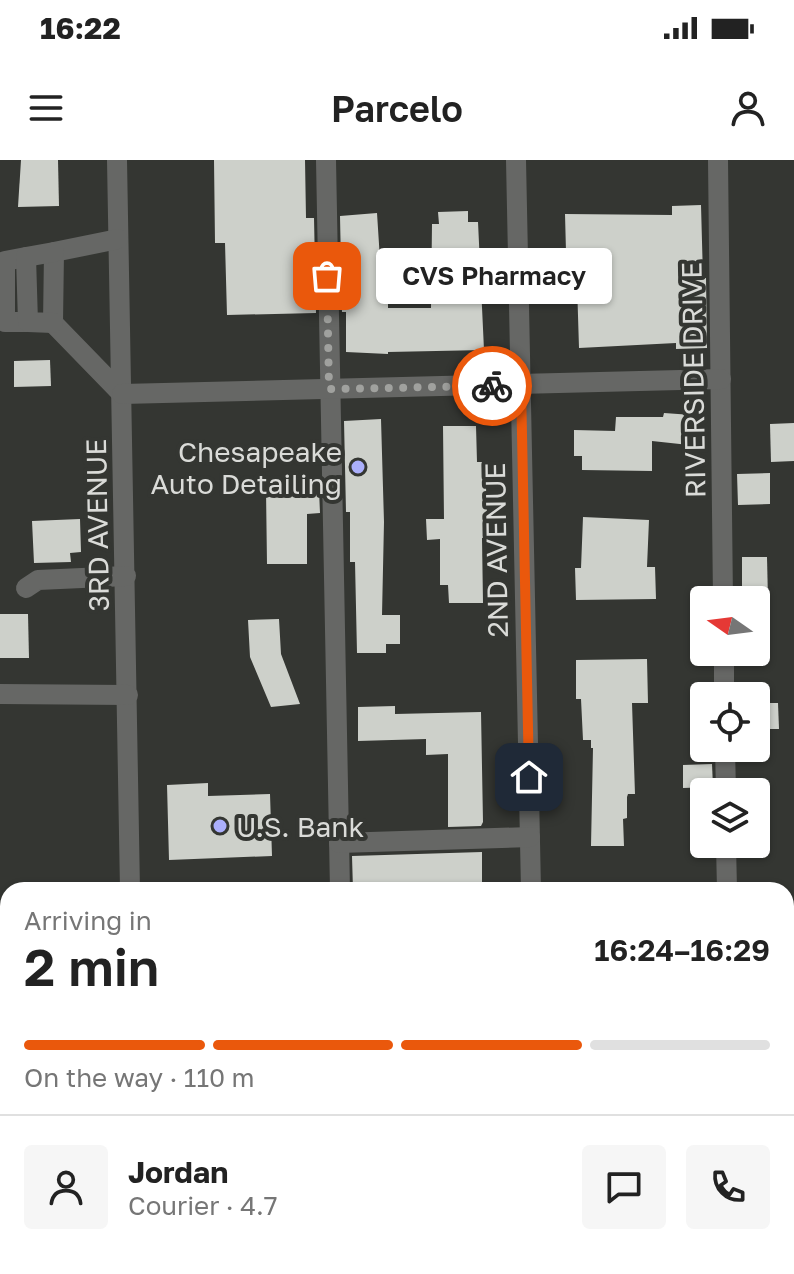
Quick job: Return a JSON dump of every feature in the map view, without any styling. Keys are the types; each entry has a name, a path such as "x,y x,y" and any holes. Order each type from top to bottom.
{"street":[{"name":"3RD AVENUE","path":"117,160 130,882"},
{"path":"326,160 340,882"},
{"name":"2ND AVENUE","path":"516,160 531,882"},
{"name":"RIVERSIDE DRIVE","path":"718,160 723,586"},
{"path":"118,239 26,257 28,322 53,323 122,394 721,379"},
{"path":"53,323 54,252"},
{"path":"26,588 38,580 126,576"},
{"path":"0,694 128,695"},
{"path":"339,843 530,837"},
{"path":"726,858 727,882"}],"building":[{"path":"21,160 58,160 59,206 18,207"},
{"path":"214,160 305,160 306,218 314,218 316,313 227,315 225,243 215,243"},
{"path":"701,205 707,348 676,349 676,343 579,348 576,251 566,252 565,214 672,215 672,206"},
{"path":"468,211 468,222 478,222 484,350 388,354 346,352 340,216 377,213 381,275 388,275 388,308 431,308 432,224 439,224 438,212"},
{"path":"50,360 51,386 14,387 14,361"},
{"path":"664,413 692,415 689,445 652,441 652,471 582,470 582,456 574,456 574,430 615,431 616,417 663,417"},
{"path":"381,419 384,522 382,615 400,615 400,644 386,644 386,653 357,653 355,562 350,562 350,512 346,512 344,421"},
{"path":"794,423 794,461 771,462 770,424"},
{"path":"443,426 476,426 477,462 485,462 488,538 482,538 483,603 449,603 448,585 440,585 440,539 427,540 426,519 444,519"},
{"path":"770,473 770,504 738,505 737,474"},
{"path":"266,490 319,490 320,513 307,514 307,564 267,564"},
{"path":"583,517 649,520 647,567 655,567 656,599 576,600 575,568 581,568"},
{"path":"80,519 81,552 70,553 71,562 34,563 32,521"},
{"path":"742,557 767,557 768,586 742,586"},
{"path":"0,614 28,614 29,658 0,658"},
{"path":"279,619 281,654 300,704 271,707 250,657 248,620"},
{"path":"647,659 648,703 632,703 635,794 628,794 627,797 627,818 623,819 624,846 591,846 593,748 591,740 583,740 581,699 576,699 576,660"},
{"path":"770,703 778,703 779,729 770,729"},
{"path":"395,706 395,714 481,712 481,826 448,827 448,754 426,755 426,739 358,741 358,707"},
{"path":"712,764 713,778 690,778 690,788 683,788 683,765"},
{"name":"U.S. Bank","path":"208,783 208,796 270,794 272,856 169,860 167,785"},
{"path":"482,852 482,882 353,882 352,856"}],"way so far":[{"path":"327,276 329,389 492,386"}],"place":[{"name":"CVS Pharmacy","path":"327,276"},
{"name":"Chesapeake Auto Detailing","path":"358,467"},
{"name":"U.S. Bank","path":"220,826"}],"route":[{"path":"492,386 521,385 529,777"}]}
